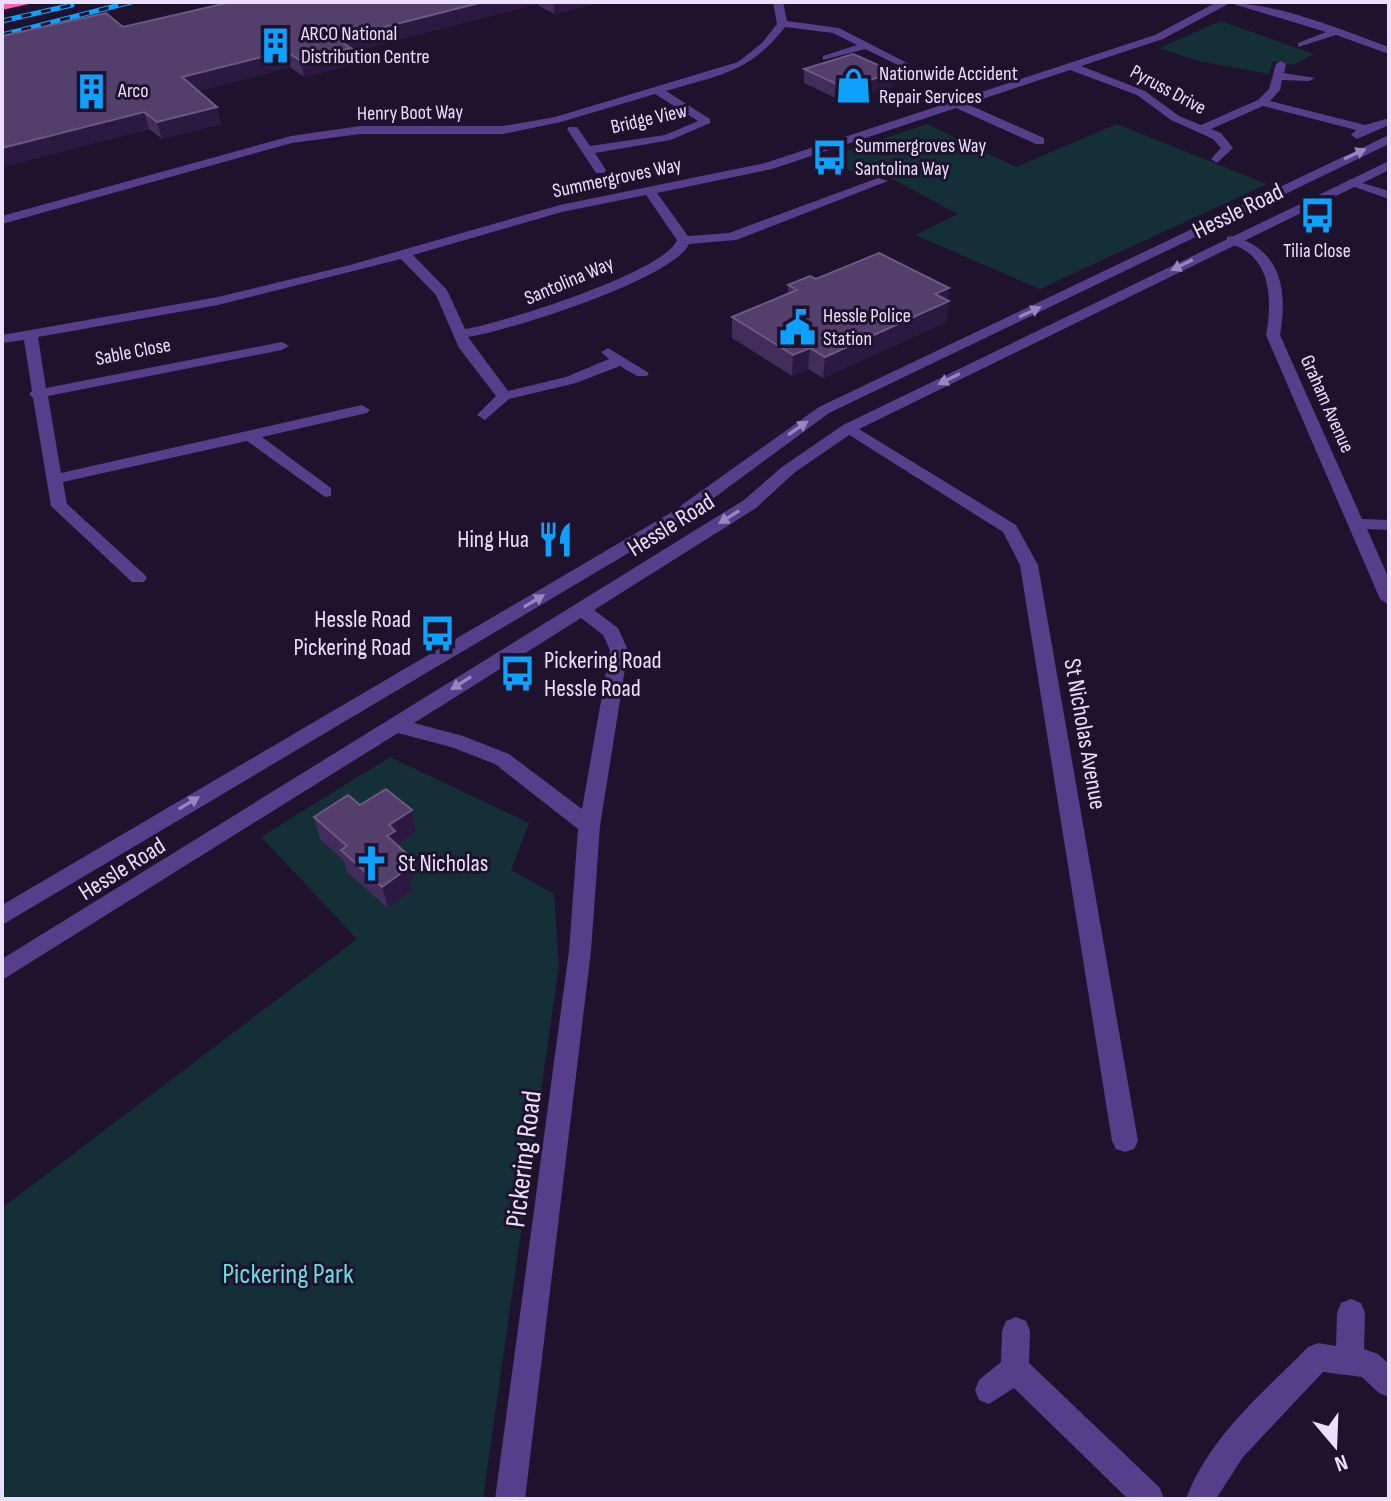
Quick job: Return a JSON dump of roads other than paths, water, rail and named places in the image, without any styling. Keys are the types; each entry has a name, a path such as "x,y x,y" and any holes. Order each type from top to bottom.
{"highway":[{"path":"3,4 25,2"}],"street":[{"path":"778,2 782,24 835,30 904,64"},
{"name":"Summergroves Way","path":"2,339 218,301 404,254 560,209 768,166 1159,37 1225,2"},
{"path":"1234,2 1306,21 1389,51"},
{"name":"Henry Boot Way","path":"2,220 291,140 360,130 503,130 557,120 742,64 766,45 782,24"},
{"path":"1302,45 1333,33"},
{"path":"1376,44 1389,39"},
{"path":"827,58 864,46"},
{"name":"Pyruss Drive","path":"1073,67 1141,93 1175,118 1224,142 1227,148 1217,159"},
{"path":"1202,129 1262,102 1274,90 1280,70 1309,78"},
{"name":"Bridge View","path":"588,150 667,137 699,127 706,121 657,90"},
{"path":"1262,102 1360,133 1389,121"},
{"path":"958,104 1040,141"},
{"name":"Bridge View","path":"573,129 600,170"},
{"name":"Hessle Road","path":"2,916 678,516 824,410 1389,139"},
{"name":"Hessle Road","path":"2,971 750,504 788,470 849,428 1389,165"},
{"path":"846,178 864,188"},
{"path":"649,191 684,240 731,237 882,181"},
{"path":"1353,182 1389,195"},
{"name":"Santolina Way","path":"458,334 497,329 535,318 663,262 681,248 684,240"},
{"name":"Graham Avenue","path":"1232,240 1254,247 1267,268 1279,307 1273,335 1389,599"},
{"path":"404,254 442,293 458,334 504,396"},
{"path":"30,335 37,394 59,506 138,578"},
{"name":"Sable Close","path":"37,394 236,349 282,346"},
{"path":"485,415 504,396 571,380 613,356 642,373"},
{"path":"55,479 362,410"},
{"name":"St Nicholas Avenue","path":"849,428 1010,529 1029,565 1125,1141"},
{"path":"251,436 325,492"},
{"path":"1357,524 1389,525"},
{"name":"Pickering Road","path":"510,1499 579,967 589,826 619,650 611,632 581,609"},
{"path":"392,725 456,741 502,759 589,826"},
{"path":"1350,1362 1351,1313"},
{"path":"1016,1331 1015,1369 1149,1499"},
{"path":"1201,1499 1203,1488 1224,1459 1318,1357 1368,1364 1389,1383"},
{"path":"989,1390 1015,1369"}],"railway":[{"path":"2,35 131,2"},
{"path":"2,21 72,5"}],"place":[{"name":"ARCO National Distribution Centre","path":"275,45"},
{"name":"Nationwide Accident Repair Services","path":"853,85"},
{"name":"Arco","path":"92,91"},
{"name":"Summergroves Way Santolina Way","path":"829,158"},
{"name":"Tilia Close","path":"1317,216"},
{"name":"Hessle Police Station","path":"797,327"},
{"name":"Hing Hua","path":"555,539"},
{"name":"Hessle Road Pickering Road","path":"437,633"},
{"name":"Pickering Road Hessle Road","path":"518,674"},
{"name":"St Nicholas","path":"372,863"}],"park label":[{"name":"Pickering Park","path":"288,1274"}]}
